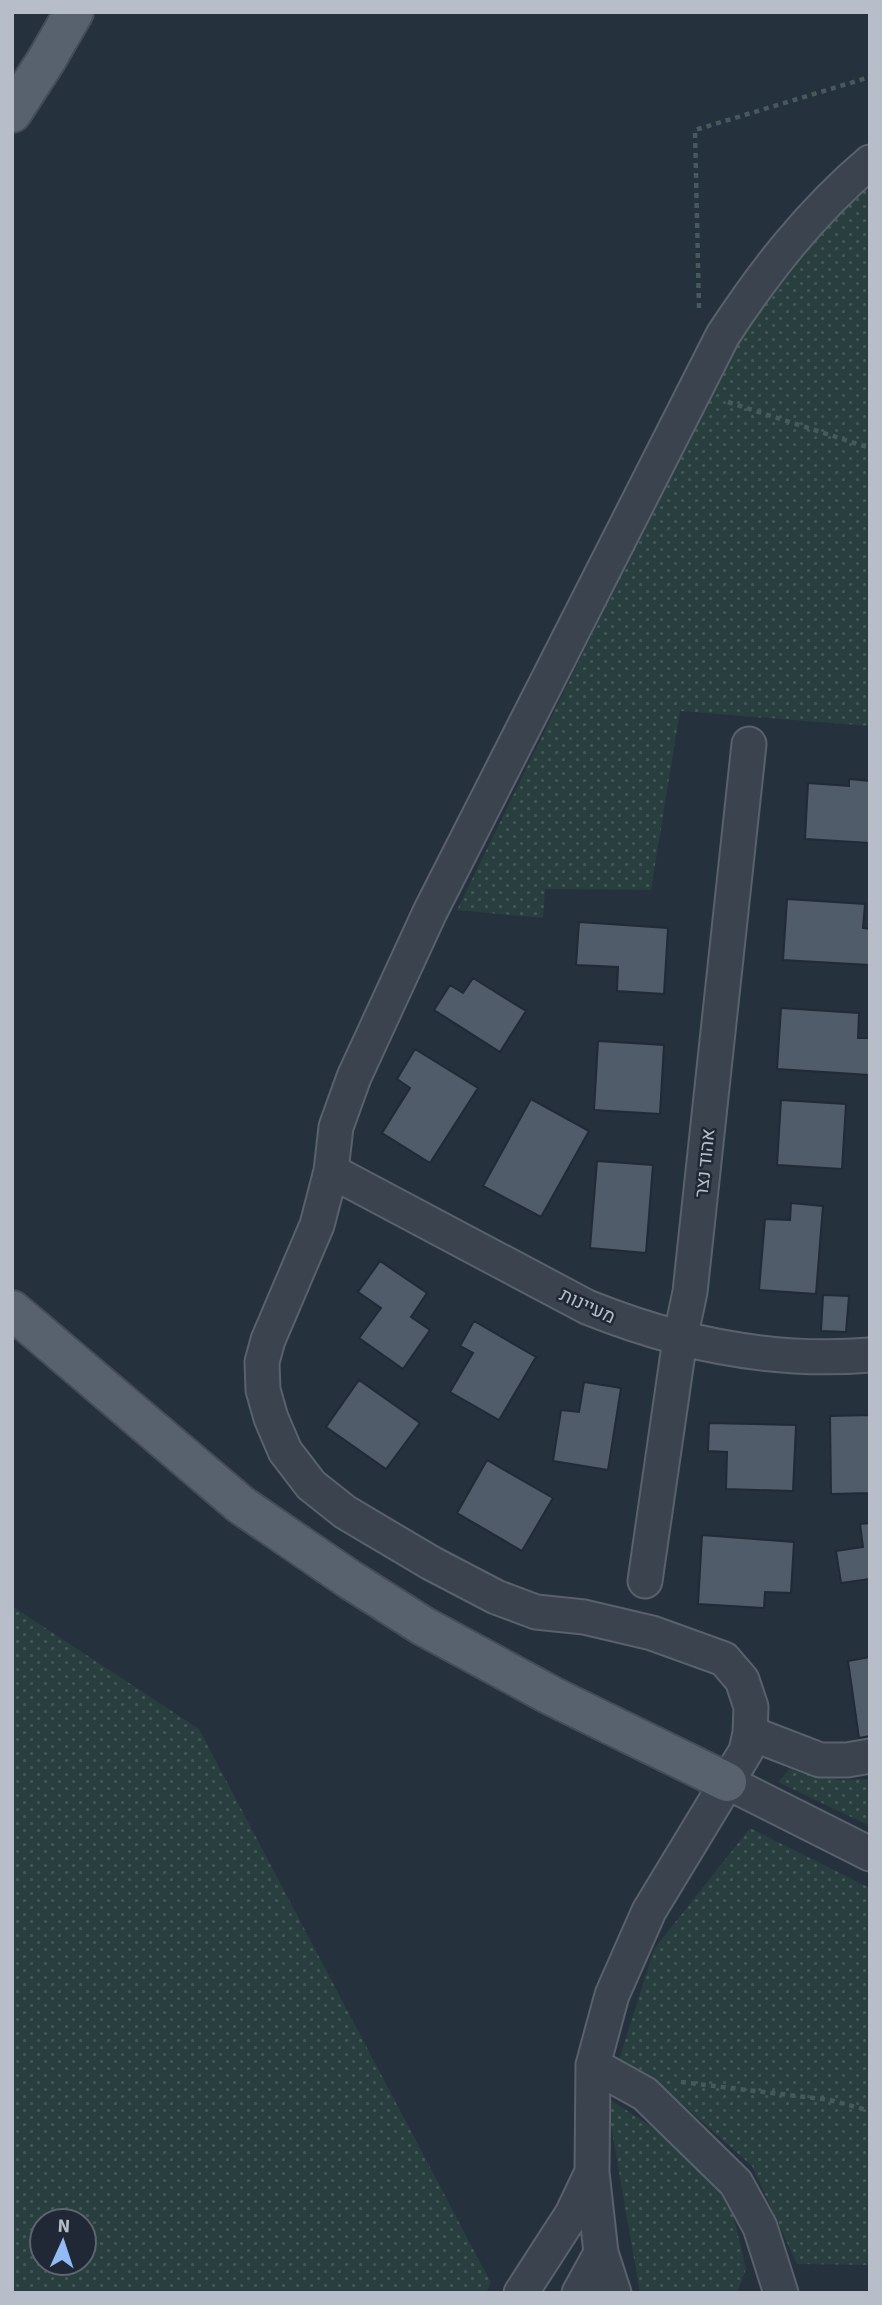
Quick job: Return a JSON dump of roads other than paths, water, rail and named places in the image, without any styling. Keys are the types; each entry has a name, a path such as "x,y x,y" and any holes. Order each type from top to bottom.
{"main road":[{"path":"12,113 74,12"},
{"path":"12,1310 241,1505 349,1579 423,1626 552,1696 727,1782"}],"street":[{"path":"614,2293 601,2253 592,2172 593,2065 612,1995 649,1912 746,1751 751,1707 742,1680 724,1659 652,1633 584,1617 536,1612 496,1597 431,1563 345,1512 311,1485 285,1451 263,1390 262,1362 268,1340 317,1225 331,1171 336,1127 354,1077 424,925 723,335 758,281 834,193 870,162"},
{"name":"אהוד נצר","path":"645,1581 690,1292 749,744"},
{"name":"מעיינות","path":"331,1171 587,1307 627,1323 681,1339 791,1356 870,1355"},
{"path":"750,1733 820,1760 847,1760 870,1756"},
{"path":"727,1782 870,1854"},
{"path":"593,2065 645,2094 736,2183 760,2227 781,2293"},
{"path":"521,2293 572,2214 592,2172"},
{"path":"579,2293 601,2253"}]}
